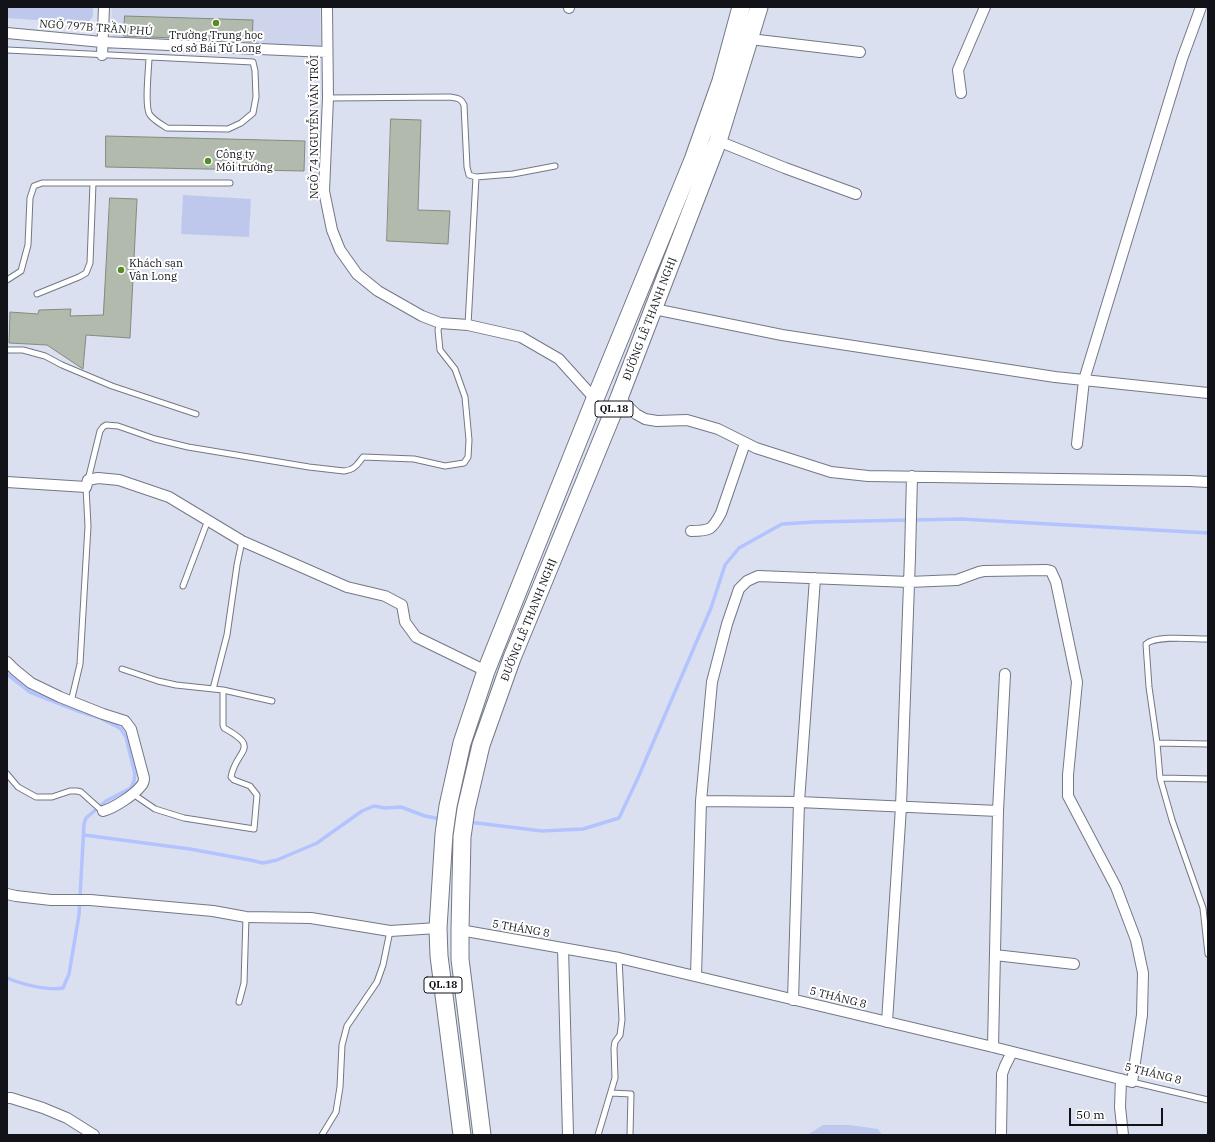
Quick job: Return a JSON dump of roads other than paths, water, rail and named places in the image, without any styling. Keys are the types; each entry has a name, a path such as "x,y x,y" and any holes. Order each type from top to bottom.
{"highway":[{"name":"ĐƯỜNG LÊ THANH NGHỊ","path":"438,928 444,834 448,806 462,743 486,671 595,398 693,160 721,80 741,7"},
{"name":"ĐƯỜNG LÊ THANH NGHỊ","path":"460,930 462,837 466,809 481,745 512,658 619,398 718,141 759,7"},
{"path":"533,554 552,563"},
{"name":"QL.18","path":"438,928 439,956 462,1135"},
{"name":"QL.18","path":"460,930 460,959 482,1135"}],"street":[{"path":"102,55 104,7"},
{"name":"NGÕ 74 NGUYỄN VĂN TRỖI","path":"327,7 328,98 324,191 332,230 340,250 357,274 378,292 422,316 440,323 468,325 522,337 559,359 595,398"},
{"path":"961,93 958,70 985,7"},
{"path":"1077,444 1084,380 1179,67 1201,7"},
{"name":"NGÕ 797B TRẦN PHÚ","path":"7,33 102,42 327,52"},
{"path":"750,39 860,52"},
{"path":"718,141 784,168 856,194"},
{"path":"654,309 782,335 1055,377 1208,393"},
{"path":"619,398 636,414 645,419 657,421 687,420 718,429 756,448 831,472 868,476 1189,480 1208,482"},
{"path":"691,531 704,531 710,529 716,524 745,443"},
{"path":"887,1022 901,807 912,476"},
{"path":"7,482 87,484 98,478 119,480 169,497 242,541 347,587 385,596 402,605 405,622 416,637 486,671"},
{"path":"696,976 701,801 712,682 727,624 739,589 747,581 758,576 909,582 957,580 984,571 1047,570 1051,571 1054,575 1056,582 1076,682 1068,775 1068,796 1116,886 1136,940 1143,973 1142,1015 1132,1082"},
{"path":"793,1000 799,802 815,578"},
{"path":"7,662 31,683 70,702 125,721 131,729 144,782 133,794 108,809 100,808"},
{"path":"993,1047 998,811 1004,674"},
{"path":"701,801 799,802 998,811"},
{"path":"7,894 74,901 90,900 213,911 246,917 311,918 390,931 438,928"},
{"name":"5 THÁNG 8","path":"460,930 619,958 993,1047 1132,1082"},
{"path":"563,948 568,1135"},
{"path":"995,955 1074,964"},
{"path":"1001,1135 1002,1074 1012,1052"},
{"path":"1122,1079 1120,1107 1123,1135"},
{"path":"7,1098 43,1108 67,1118 94,1135"}],"lane":[{"path":"7,50 253,62 255,71 256,97 253,113 228,129 167,128 161,125 149,114 147,105 149,57"},
{"path":"328,98 457,98 462,100 464,105 467,167 469,175 476,177 513,174 555,166"},
{"path":"468,325 476,177"},
{"path":"7,280 21,271 28,245 30,198 34,186 42,183 230,183"},
{"path":"37,294 86,273 90,263 93,183"},
{"path":"70,702 80,664 88,526 87,484 102,427 106,425 118,426 154,439 188,446 228,454 344,472 355,468 362,457 414,459 445,466 464,463 468,457 469,440 465,397 455,369 440,350 438,330 440,323"},
{"path":"7,350 23,350 45,356 62,366 112,386 196,414"},
{"path":"183,586 208,520"},
{"path":"213,690 227,635 242,541"},
{"path":"1208,639 1167,639 1150,641 1146,644 1149,687 1157,743 1160,778 1172,820 1205,908 1208,954"},
{"path":"122,669 158,681 176,685 223,690 272,701"},
{"path":"133,794 155,809 184,818 254,829 257,796 250,786 234,780 231,777 232,772 244,750 244,746 242,740 224,728 223,690"},
{"path":"1157,743 1208,744"},
{"path":"7,774 18,787 36,797 52,797 70,791 76,791 81,792 100,808"},
{"path":"1160,778 1208,780"},
{"path":"239,1002 244,983 246,917"},
{"path":"322,1135 336,1112 340,1087 342,1045 347,1026 376,982 383,965 390,931"},
{"path":"598,1135 602,1116 615,1078 614,1048 615,1042 620,1035 622,1020 619,958"},
{"name":"5 THÁNG 8","path":"1132,1082 1208,1100"},
{"path":"611,1093 631,1094 630,1135"}],"waterway":[{"path":"469,822 542,831 583,829 619,818 637,780 711,608 725,565 739,548 782,524 961,519 1208,533"},
{"path":"7,674 30,692 100,718 121,729 126,737 135,774 131,788 106,801 86,818 84,824 79,915 69,974 63,988 50,989 20,983 7,978"},
{"path":"84,835 190,849 263,863 277,860 317,843 362,811 374,806 385,808 401,807 425,816 441,819"}],"place":[{"name":"Trường Trung học cơ sở Bái Tử Long","path":"216,23"},
{"name":"Công ty Môi trường","path":"208,161"},
{"name":"Khách sạn Vân Long","path":"121,270"}]}
